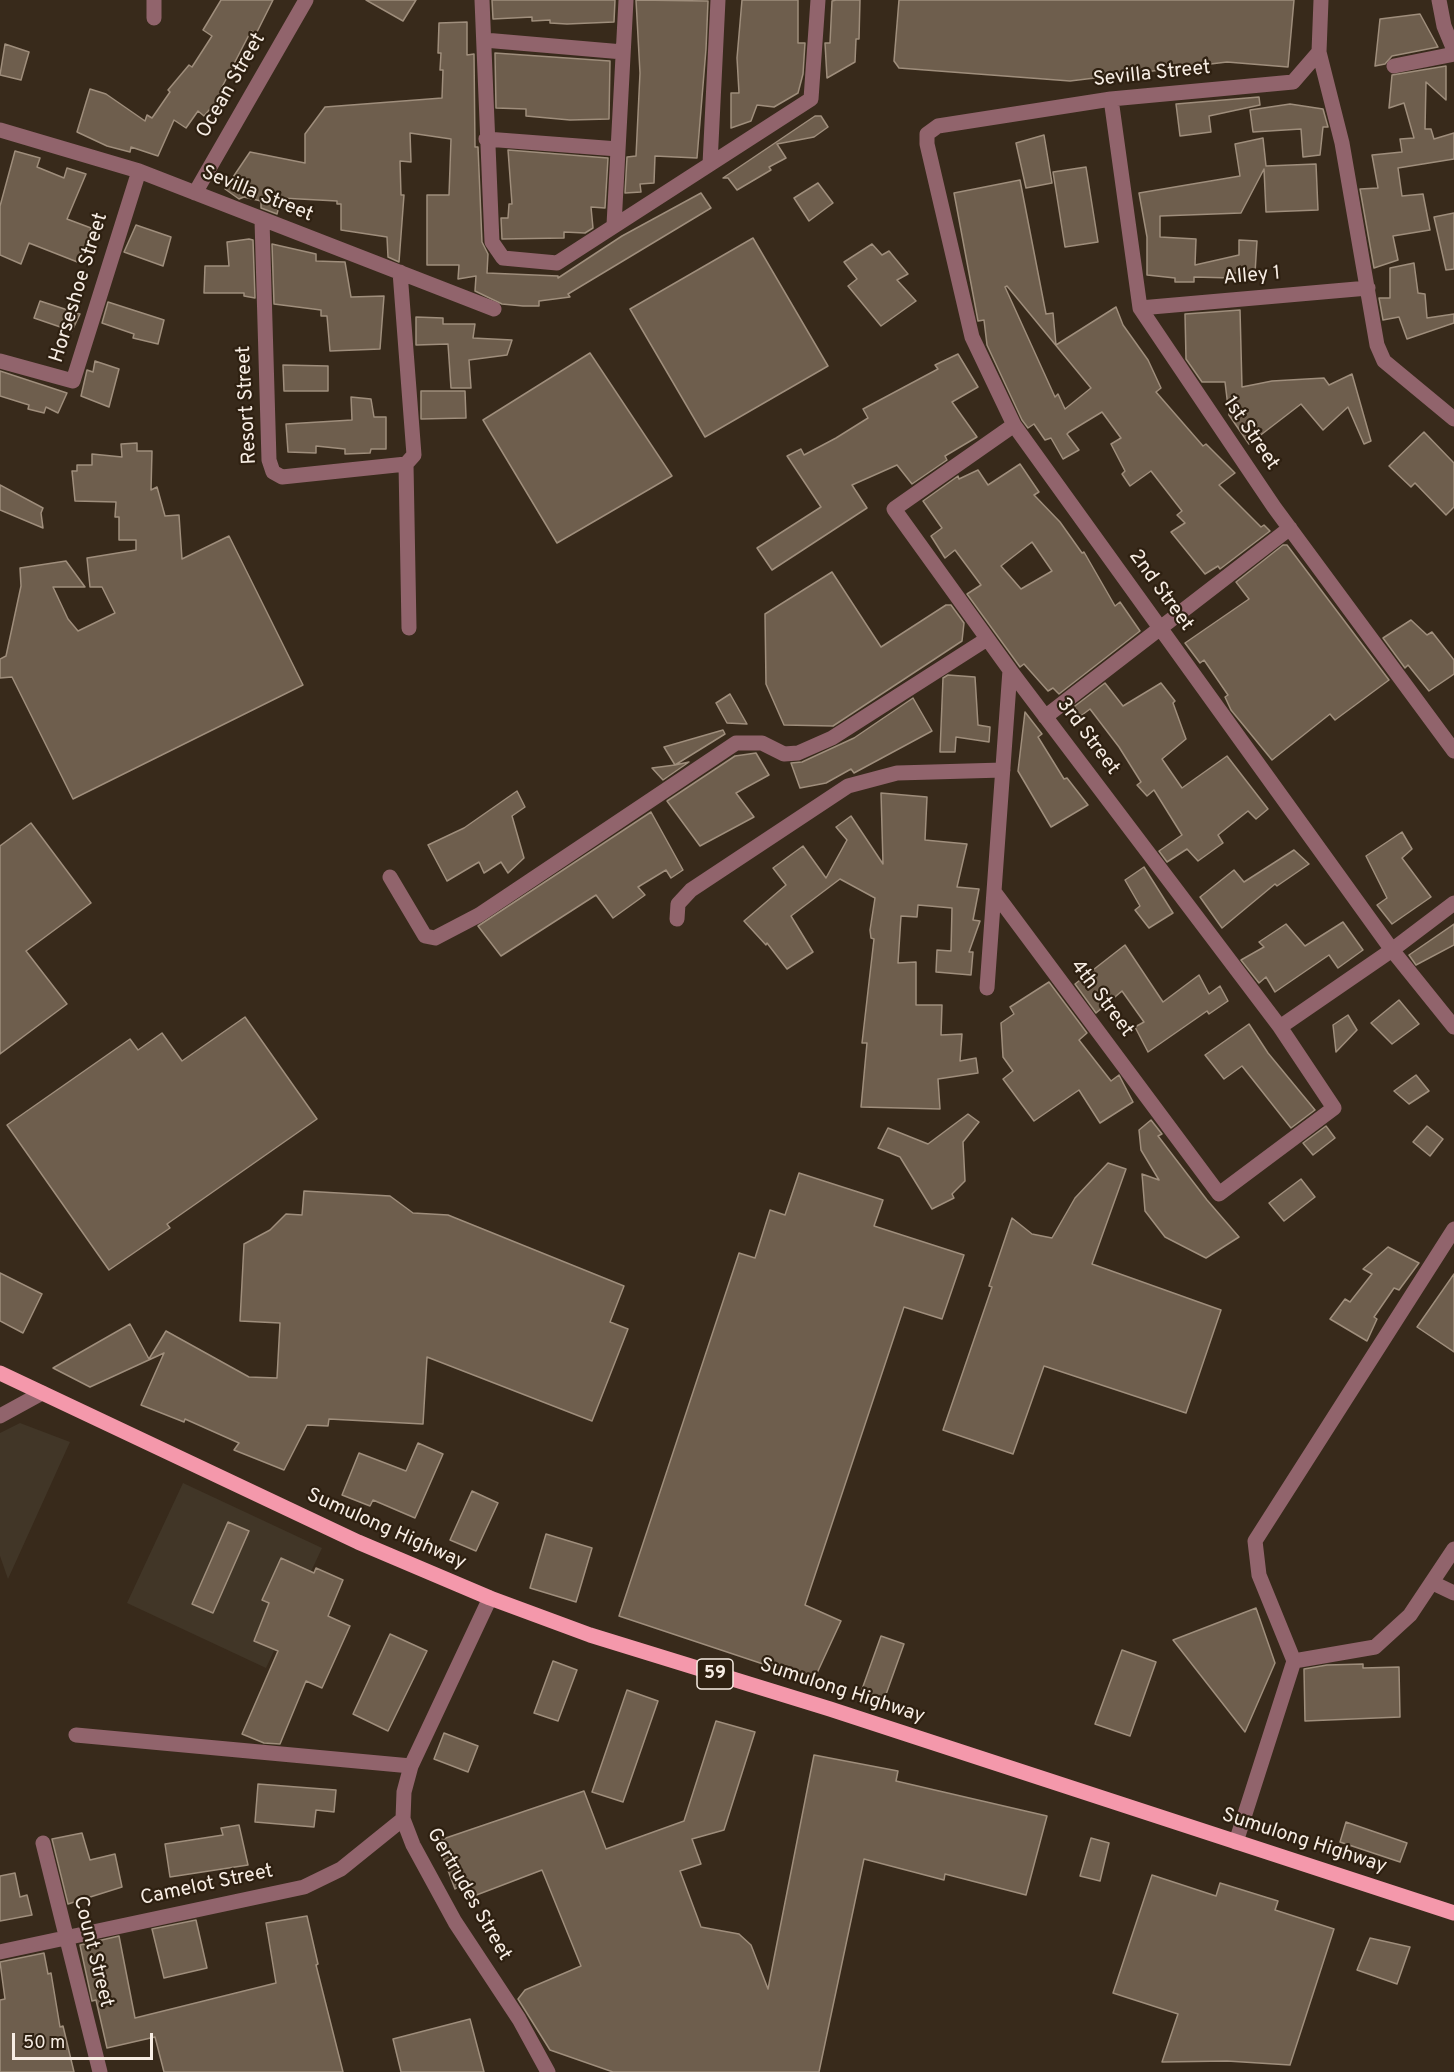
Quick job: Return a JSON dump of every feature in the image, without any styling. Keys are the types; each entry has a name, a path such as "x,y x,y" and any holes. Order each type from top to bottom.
{"main road":[{"name":"Sumulong Highway","path":"0,1373 358,1542 490,1598 590,1635 841,1713 1454,1913"}],"street":[{"path":"154,0 154,18"},
{"name":"Ocean Street","path":"195,193 306,0"},
{"path":"482,0 492,242 503,258 557,263 811,99 818,0"},
{"path":"614,225 626,0"},
{"path":"710,164 718,0"},
{"path":"1321,0 1319,52 1342,143 1377,345 1384,361 1454,419"},
{"path":"1394,66 1453,47 1439,0"},
{"path":"484,40 623,52"},
{"name":"Sevilla Street","path":"927,134 938,126 1111,99 1293,82 1319,52"},
{"name":"1st Street","path":"1111,99 1140,308 1290,528 1454,751"},
{"name":"Sevilla Street","path":"0,130 139,171 494,309"},
{"name":"2nd Street","path":"927,134 927,144 972,337 1014,425 1392,950 1454,1027"},
{"path":"486,139 618,149"},
{"name":"Horseshoe Street","path":"0,361 73,381 139,171"},
{"name":"Resort Street","path":"262,220 269,460 273,472 282,477 406,465"},
{"path":"400,272 414,444 414,455 406,465 409,628"},
{"name":"Alley 1","path":"1140,308 1368,288"},
{"name":"3rd Street","path":"1014,425 894,509 1045,717 1280,1027 1335,1108"},
{"path":"1045,717 1290,528"},
{"path":"390,877 425,936 435,938 479,915 736,743 762,743 784,754 798,753 832,738 987,639"},
{"path":"987,988 1010,670"},
{"path":"677,919 678,904 691,890 848,786 897,773 1003,771"},
{"name":"4th Street","path":"995,893 1219,1194 1335,1108"},
{"path":"1280,1027 1392,950 1454,903"},
{"path":"1236,1842 1294,1661 1259,1575 1256,1541 1454,1230"},
{"path":"0,1416 42,1394"},
{"path":"1294,1661 1375,1647 1410,1615 1454,1549"},
{"path":"1433,1583 1454,1593"},
{"name":"Gertrudes Street","path":"490,1598 411,1766 404,1792 403,1820 413,1845 455,1922 519,2019 548,2072"},
{"path":"76,1736 411,1766"},
{"name":"Camelot Street","path":"0,1952 304,1887 341,1869 403,1820"},
{"name":"Count Street","path":"43,1843 100,2072"}],"shaded area":[{"path":"20,1423 70,1442 8,1579 0,1556 0,1433"},
{"path":"183,1483 322,1548 266,1668 127,1603"}],"building":[{"path":"221,0 273,0 256,34 251,31 222,87 228,91 204,116 198,111 186,128 174,120 158,156 131,147 130,152 107,146 77,132 90,89 106,94 145,121 147,115 152,118 170,92 168,90 189,65 192,67 212,36 203,30"},
{"path":"366,0 416,0 403,21"},
{"path":"492,0 615,0 614,22 567,24 550,23 550,20 532,21 532,17 493,19"},
{"path":"636,0 708,1 706,49 697,158 655,156 654,183 640,184 641,192 625,193 627,157 636,156 640,73"},
{"path":"742,0 798,0 798,43 805,43 803,74 798,93 774,107 757,105 751,121 731,128 731,93 739,93 737,58"},
{"path":"860,0 859,39 856,39 855,62 827,78 825,43 830,43 832,1"},
{"path":"899,0 1294,0 1288,67 1227,62 1070,81 899,68 894,61"},
{"path":"1420,14 1438,47 1392,56 1385,64 1375,66 1380,19"},
{"path":"467,22 467,55 474,54 475,147 478,147 482,242 488,254 487,273 558,276 558,278 622,236 701,193 711,208 568,294 570,297 539,301 539,306 523,306 502,304 475,291 476,276 458,279 459,265 427,265 427,195 449,195 451,139 410,133 411,162 400,161 401,195 404,195 399,262 388,257 387,237 341,230 341,204 337,204 337,201 281,198 277,214 261,208 261,201 244,197 239,199 225,189 250,152 305,163 305,134 325,107 442,98 443,70 440,70 441,53 438,53 439,23"},
{"path":"5,44 29,52 21,80 0,75"},
{"path":"495,53 610,61 609,119 570,120 526,116 526,109 496,108"},
{"path":"1446,66 1446,100 1426,82 1425,129 1431,129 1434,139 1454,133 1454,159 1398,168 1402,196 1423,194 1430,230 1393,236 1398,260 1374,268 1360,189 1378,188 1372,155 1402,152 1400,139 1414,138 1404,103 1389,108 1392,75"},
{"path":"1259,97 1260,105 1209,116 1211,132 1180,136 1176,104"},
{"path":"1290,104 1323,109 1328,127 1323,127 1320,155 1303,157 1301,129 1253,132 1250,110"},
{"path":"815,116 821,116 828,127 814,137 777,144 786,158 769,167 771,170 737,190 728,178 723,178"},
{"path":"1044,135 1052,183 1026,188 1016,143"},
{"path":"1263,138 1266,166 1316,164 1318,210 1266,212 1264,169 1241,213 1160,216 1160,237 1196,239 1195,265 1239,255 1239,240 1257,241 1255,273 1231,273 1231,278 1194,277 1194,282 1175,282 1175,278 1147,275 1147,237 1139,193 1240,176 1235,144"},
{"path":"508,150 608,158 605,208 591,207 593,228 585,233 564,232 564,238 502,239 501,218 508,218 509,204 512,204"},
{"path":"15,151 40,158 37,167 64,178 67,168 86,174 67,219 91,228 80,263 29,243 21,264 0,255 0,206"},
{"path":"1086,167 1098,242 1065,247 1053,172"},
{"path":"1020,180 1046,314 1053,313 1056,345 1116,307 1123,325 1148,360 1161,388 1156,392 1203,446 1206,444 1235,473 1219,485 1261,527 1264,525 1270,531 1220,569 1218,566 1205,574 1171,532 1185,523 1177,515 1182,511 1151,471 1130,486 1122,474 1125,471 1111,444 1121,438 1102,412 1067,434 1079,450 1063,459 1051,438 1045,440 1034,424 1028,428 1022,420 987,345 984,320 978,321 954,193","holes":["1007,286 1091,388 1065,409 1058,394 1055,397 1005,287"]},
{"path":"818,183 833,203 809,221 794,198"},
{"path":"1454,213 1454,269 1446,270 1434,217"},
{"path":"136,225 171,237 163,266 124,252"},
{"path":"753,238 828,366 705,437 630,309"},
{"path":"253,240 255,298 244,296 244,293 204,293 205,266 229,266 227,242"},
{"path":"272,244 316,254 316,261 345,262 351,297 384,296 380,349 330,351 327,316 321,316 321,310 274,304"},
{"path":"872,244 882,255 889,251 908,274 897,280 916,301 881,326 848,286 857,279 844,262"},
{"path":"1414,263 1418,293 1425,294 1427,318 1454,314 1454,323 1407,339 1399,317 1383,320 1379,298 1390,298 1390,268"},
{"path":"40,301 80,314 72,331 34,318"},
{"path":"108,302 164,320 158,344 133,338 134,334 102,323"},
{"path":"1240,310 1242,387 1272,381 1324,378 1329,385 1352,374 1371,441 1364,444 1348,407 1323,430 1301,404 1249,444 1229,415 1225,382 1202,382 1186,359 1185,314"},
{"path":"416,317 443,318 443,324 475,324 473,338 512,340 507,355 469,360 471,388 451,388 448,344 416,345"},
{"path":"590,353 672,476 557,543 483,420"},
{"path":"958,354 978,387 952,402 977,437 945,456 947,460 912,484 897,465 852,485 867,508 772,570 757,548 821,507 787,456 801,449 804,455 836,438 868,418 863,409 938,369 935,365"},
{"path":"95,361 119,369 109,407 81,396 87,370 93,372"},
{"path":"283,365 328,366 328,391 284,391"},
{"path":"0,371 67,393 58,413 46,407 44,413 28,409 29,405 0,396"},
{"path":"421,391 465,391 466,418 421,419"},
{"path":"351,397 371,399 374,417 386,417 386,449 371,449 370,453 345,454 345,449 316,446 316,453 288,452 286,424 352,420"},
{"path":"1424,432 1454,463 1454,507 1446,515 1415,483 1411,487 1389,466"},
{"path":"137,443 137,451 152,451 151,490 157,487 165,516 179,515 182,559 229,536 303,685 73,799 12,677 0,678 0,659 6,656 21,586 20,568 66,561 85,587 53,587 68,619 78,631 115,613 102,587 90,587 87,558 136,550 136,540 119,540 119,517 115,517 116,502 75,501 72,471 77,471 77,465 92,465 92,454 122,457 121,444"},
{"path":"1020,464 1039,492 1034,495 1060,522 1082,553 1084,552 1115,606 1120,602 1140,631 1059,694 1053,688 1048,691 1024,664 1020,667 967,594 981,585 955,550 945,558 931,536 942,528 923,501 958,476 959,479 978,470 988,485","holes":["1032,542 1052,571 1021,589 1001,566"]},
{"path":"0,485 43,508 41,513 43,528 0,510"},
{"path":"1283,545 1287,545 1389,680 1335,720 1330,714 1272,760 1231,710 1225,697 1228,695 1204,660 1200,663 1185,643 1249,599 1236,582"},
{"path":"832,572 881,647 946,605 951,605 964,623 962,641 833,726 784,725 766,684 765,614"},
{"path":"1411,620 1427,635 1432,632 1454,660 1454,674 1429,691 1408,665 1405,668 1383,638"},
{"path":"948,675 975,677 978,725 990,727 989,742 956,737 955,752 940,752 943,678"},
{"path":"1105,683 1123,706 1161,683 1175,701 1173,703 1186,739 1162,759 1182,788 1227,756 1268,809 1256,819 1248,811 1218,835 1223,843 1198,861 1187,849 1167,862 1159,851 1182,835 1154,790 1147,796 1137,785 1141,782 1119,747 1090,709 1078,718 1071,709"},
{"path":"730,694 747,724 727,723 716,703"},
{"path":"913,698 932,731 854,773 851,769 826,783 800,788 791,763 802,762 854,738"},
{"path":"1025,712 1042,734 1038,737 1064,779 1067,778 1088,805 1051,827 1018,771"},
{"path":"723,730 725,734 675,765 664,747"},
{"path":"756,753 769,775 736,793 754,817 700,846 667,801 735,756"},
{"path":"689,762 663,780 652,768 675,765"},
{"path":"517,791 525,807 512,816 524,858 508,873 501,862 484,873 479,862 447,881 428,845 464,828"},
{"path":"881,793 927,797 925,840 967,844 957,887 979,889 973,920 980,921 969,952 973,952 971,975 936,972 937,950 951,951 952,908 918,905 917,917 901,916 898,963 916,962 916,1005 942,1005 941,1035 962,1034 960,1061 976,1058 978,1073 938,1079 940,1109 861,1107 867,1043 862,1043 874,939 871,938 870,930 875,898 840,879 791,916 813,952 787,969 767,943 766,945 744,921 786,885 773,868 803,846 826,878 847,840 836,827 851,816 883,864"},
{"path":"651,812 683,870 671,878 666,870 638,887 645,895 613,918 596,895 501,956 478,926"},
{"path":"31,823 91,903 26,951 67,1004 0,1054 0,846"},
{"path":"1402,832 1412,849 1402,858 1431,897 1392,924 1377,905 1387,898 1366,856"},
{"path":"1294,850 1309,864 1277,886 1275,884 1222,928 1200,897 1234,870 1244,882"},
{"path":"1144,867 1173,913 1149,928 1135,910 1140,906 1125,880"},
{"path":"1343,922 1363,950 1338,968 1329,955 1275,992 1266,977 1259,983 1241,960 1264,947 1259,942 1286,924 1305,946"},
{"path":"1454,924 1454,945 1416,965 1409,955"},
{"path":"1125,945 1163,1002 1199,975 1209,994 1220,986 1228,1001 1209,1014 1207,1011 1148,1052 1135,1027 1144,1022 1122,991 1096,1013 1075,984"},
{"path":"1049,982 1087,1033 1079,1040 1111,1081 1119,1075 1133,1102 1100,1123 1079,1090 1034,1121 1003,1079 1013,1071 1003,1057 1001,1023 1014,1014 1010,1007"},
{"path":"1399,1000 1419,1024 1392,1044 1371,1023"},
{"path":"1348,1015 1357,1030 1336,1052 1333,1025"},
{"path":"245,1017 317,1119 167,1224 170,1228 109,1270 7,1125 130,1039 138,1050 162,1033 182,1061"},
{"path":"1249,1024 1268,1053 1315,1110 1291,1128 1242,1066 1224,1079 1205,1055"},
{"path":"1416,1075 1429,1091 1409,1104 1394,1091"},
{"path":"968,1114 979,1122 963,1142 965,1181 952,1194 954,1198 932,1209 900,1157 878,1148 888,1128 928,1144"},
{"path":"1151,1120 1162,1134 1158,1136 1207,1200 1239,1237 1206,1258 1165,1237 1145,1211 1142,1174 1159,1180 1141,1150 1139,1130"},
{"path":"1326,1126 1335,1138 1313,1155 1303,1143"},
{"path":"1427,1126 1443,1139 1430,1156 1413,1142"},
{"path":"1108,1163 1126,1169 1092,1264 1221,1310 1186,1413 1044,1366 1013,1454 943,1430 992,1287 989,1286 1012,1218 1032,1234 1052,1238 1075,1198"},
{"path":"799,1173 883,1200 874,1226 964,1255 942,1319 904,1307 805,1605 841,1621 812,1684 772,1667 619,1616 739,1253 755,1258 770,1210 785,1215"},
{"path":"1301,1179 1315,1197 1284,1221 1269,1203"},
{"path":"304,1191 390,1196 413,1213 448,1215 624,1286 610,1322 628,1329 592,1421 427,1357 423,1424 329,1419 328,1426 307,1425 284,1470 234,1450 239,1443 185,1419 184,1422 141,1405 164,1353 90,1387 53,1368 130,1324 149,1359 166,1331 249,1377 277,1378 280,1323 240,1321 244,1244 270,1230 286,1214 302,1215"},
{"path":"1388,1247 1419,1263 1399,1290 1394,1288 1374,1317 1377,1319 1367,1341 1330,1319 1345,1299 1350,1302 1372,1274 1363,1269"},
{"path":"0,1273 42,1294 23,1333 0,1321"},
{"path":"1454,1274 1454,1352 1417,1327"},
{"path":"418,1443 443,1454 415,1518 373,1500 370,1506 342,1495 359,1453 406,1471"},
{"path":"472,1491 498,1503 476,1551 450,1540"},
{"path":"228,1522 249,1531 213,1613 192,1604"},
{"path":"546,1534 592,1548 576,1602 530,1588"},
{"path":"281,1558 314,1573 316,1568 343,1580 328,1616 350,1626 322,1688 306,1681 280,1744 264,1743 242,1734 278,1651 254,1641 269,1603 262,1600"},
{"path":"1256,1608 1275,1663 1245,1732 1173,1640"},
{"path":"390,1634 427,1651 388,1731 353,1714"},
{"path":"881,1636 904,1644 884,1700 861,1692"},
{"path":"1122,1650 1156,1662 1130,1736 1095,1724"},
{"path":"553,1661 577,1670 558,1721 534,1713"},
{"path":"1363,1664 1363,1668 1399,1667 1400,1717 1305,1721 1304,1669 1327,1665"},
{"path":"627,1690 658,1701 623,1802 592,1792"},
{"path":"716,1721 755,1732 724,1830 692,1839 701,1864 680,1871 701,1927 739,1934 751,1945 768,1989 814,1755 898,1771 896,1781 1047,1816 1026,1895 945,1874 944,1880 864,1859 819,2072 613,2072 550,2050 518,1999 525,1990 581,1966 542,1870 466,1899 462,1884 455,1889 437,1841 584,1791 606,1849 684,1821"},
{"path":"444,1733 478,1746 468,1772 434,1759"},
{"path":"258,1784 336,1790 334,1812 316,1810 314,1827 255,1822"},
{"path":"1346,1822 1407,1843 1400,1862 1340,1842"},
{"path":"239,1825 248,1865 170,1877 165,1844 223,1835 221,1828"},
{"path":"82,1833 90,1860 115,1854 122,1887 68,1904 52,1839"},
{"path":"1091,1838 1109,1843 1100,1881 1080,1876"},
{"path":"15,1873 20,1897 27,1895 32,1915 0,1921 0,1876"},
{"path":"1152,1875 1216,1896 1220,1883 1278,1901 1275,1910 1334,1929 1290,2065 1227,2061 1162,2062 1178,2014 1113,1993"},
{"path":"307,1916 318,1964 316,1965 343,2072 164,2072 155,2037 107,2048 96,2000 92,2001 80,1945 119,1936 135,2018 276,1983 266,1923"},
{"path":"196,1920 207,1968 164,1978 152,1929"},
{"path":"1370,1938 1410,1947 1397,1984 1357,1970"},
{"path":"44,1953 48,1974 51,1973 60,2027 63,2026 74,2072 0,2072 0,2000 5,1999 0,1962"},
{"path":"470,2019 484,2072 401,2072 393,2039"}]}
